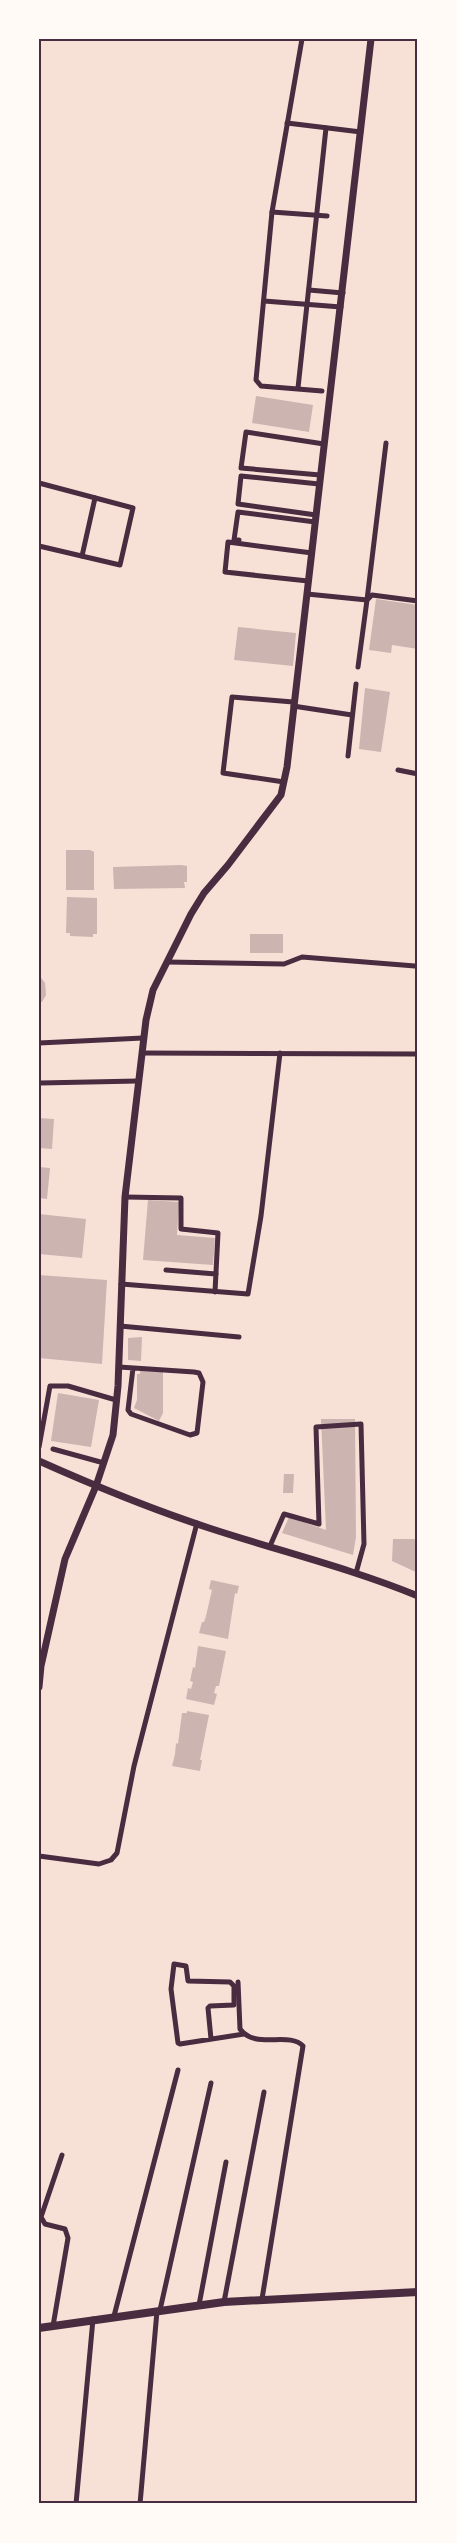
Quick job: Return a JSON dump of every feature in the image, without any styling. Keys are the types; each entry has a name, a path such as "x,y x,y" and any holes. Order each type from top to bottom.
{"main road":[{"path":"39,2328 224,2302 418,2292"}],"street":[{"path":"302,39 272,212 256,380 261,386 322,391"},
{"path":"39,1687 41,1666 65,1559 96,1486 113,1435 125,1197 143,1038 153,990 204,893 272,808 281,795 284,782 371,39"},
{"path":"287,123 361,132"},
{"path":"298,388 326,128"},
{"path":"272,212 327,216"},
{"path":"309,290 343,293"},
{"path":"264,301 341,307"},
{"path":"320,475 241,468 246,432 324,444"},
{"path":"358,667 386,444"},
{"path":"315,518 238,504 241,476 319,484"},
{"path":"39,483 133,508 120,565 39,546"},
{"path":"82,556 95,498"},
{"path":"312,551 234,540 238,512 315,518"},
{"path":"308,581 225,572 228,542 312,551"},
{"path":"307,594 367,600"},
{"path":"367,600 372,595 418,601"},
{"path":"348,756 356,684"},
{"path":"284,782 223,774 232,697 293,704 352,715"},
{"path":"398,770 418,774"},
{"path":"167,962 284,964 302,957 415,966"},
{"path":"39,1043 143,1038"},
{"path":"142,1053 418,1054"},
{"path":"121,1284 248,1294 261,1216 280,1053"},
{"path":"40,1083 138,1081"},
{"path":"125,1197 182,1198 182,1229 218,1233 215,1292"},
{"path":"166,1270 216,1274"},
{"path":"120,1326 239,1336"},
{"path":"118,1367 133,1368 199,1373 203,1382 197,1433 190,1435 131,1414 128,1410 133,1368"},
{"path":"39,1447 50,1386 68,1386 116,1400"},
{"path":"270,1546 284,1514 319,1524 316,1427 361,1424 364,1544 356,1573"},
{"path":"53,1449 104,1463"},
{"path":"39,1461 96,1486 197,1523 356,1573 418,1596"},
{"path":"39,1856 99,1864 111,1860 117,1853 134,1766 197,1523"},
{"path":"211,2039 208,2008 210,2006 234,2006 234,1986 230,1982 188,1981 186,1966 174,1965 171,1989 178,2043 211,2039 244,2034 257,2039 295,2041 303,2046 262,2299"},
{"path":"238,1982 240,2029 244,2034"},
{"path":"114,2316 178,2070"},
{"path":"140,2504 158,2310 211,2083"},
{"path":"224,2302 264,2092"},
{"path":"52,2326 68,2233 65,2229 45,2224 41,2217 62,2155"},
{"path":"199,2305 226,2162"},
{"path":"76,2504 93,2319"}],"building":[{"path":"256,396 313,405 309,432 252,423"},
{"path":"376,599 418,605 418,649 392,645 391,653 369,650"},
{"path":"238,627 296,633 293,666 234,660"},
{"path":"365,688 390,692 381,752 359,749"},
{"path":"66,850 94,852 94,890 66,890"},
{"path":"187,866 185,888 114,889 113,867"},
{"path":"67,897 97,898 97,934 93,934 93,937 70,936 70,933 66,933"},
{"path":"250,934 283,934 283,953 250,953"},
{"path":"39,975 45,983 46,995 42,1002 39,1002"},
{"path":"39,1118 54,1119 52,1149 39,1148"},
{"path":"39,1167 50,1168 47,1199 39,1198"},
{"path":"148,1200 179,1202 177,1235 215,1238 213,1265 143,1260"},
{"path":"39,1214 86,1219 82,1258 39,1254"},
{"path":"39,1275 107,1280 102,1364 39,1358"},
{"path":"142,1337 141,1361 128,1360 128,1338"},
{"path":"140,1370 163,1372 163,1413 159,1421 134,1408 137,1400 137,1374 140,1374"},
{"path":"58,1393 99,1400 91,1447 51,1441"},
{"path":"321,1419 355,1419 356,1537 353,1555 282,1533 289,1517 326,1530"},
{"path":"284,1474 294,1474 293,1493 283,1493"},
{"path":"393,1539 418,1539 418,1573 392,1561"},
{"path":"211,1580 239,1586 237,1594 235,1593 228,1639 199,1633 212,1590 209,1589"},
{"path":"198,1646 226,1651 219,1686 216,1686 214,1693 217,1694 214,1705 186,1699 188,1688 191,1689 193,1682 190,1681 193,1667 195,1668"},
{"path":"187,1711 209,1715 200,1771 172,1766 176,1743 178,1744 182,1713 187,1713"}]}
